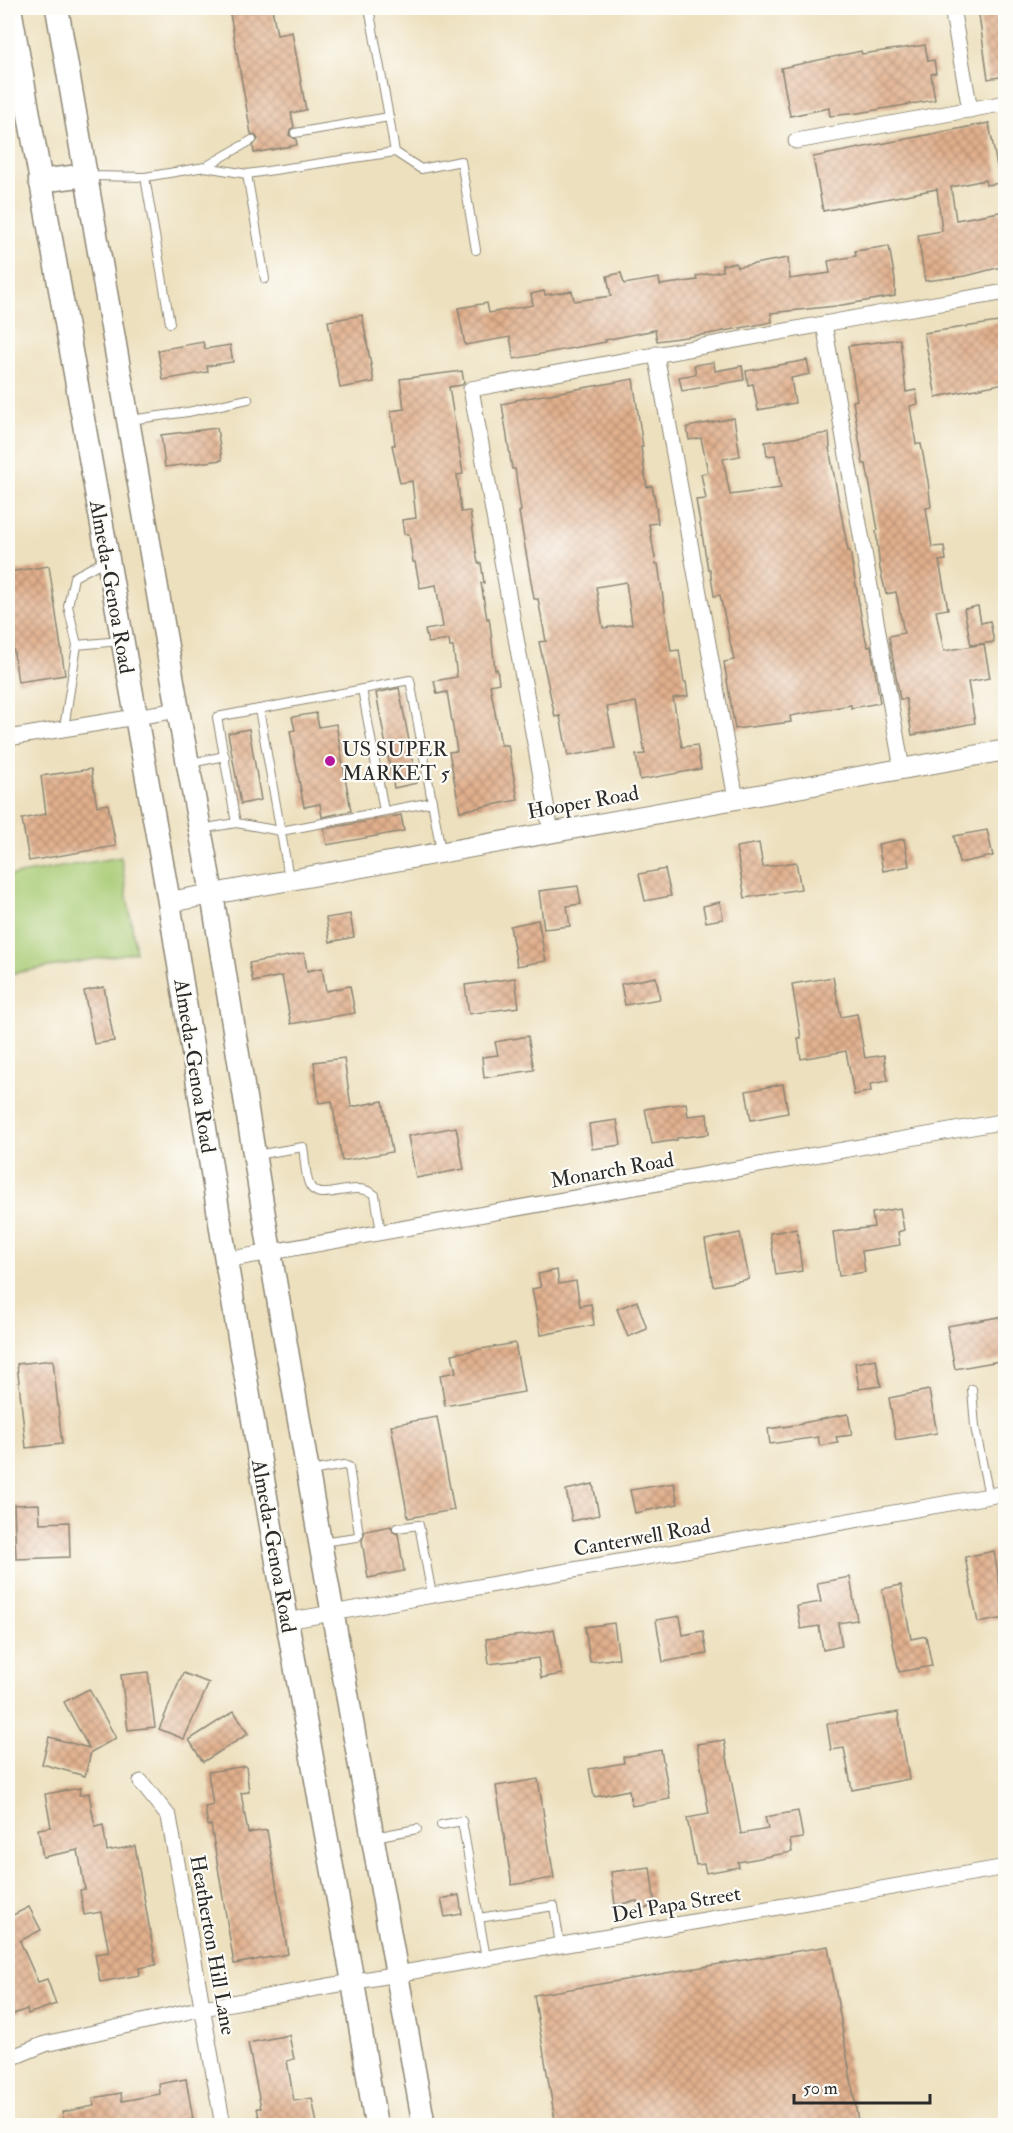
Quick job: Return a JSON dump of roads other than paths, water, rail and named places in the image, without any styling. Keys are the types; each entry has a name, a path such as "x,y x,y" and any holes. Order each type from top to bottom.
{"main road":[{"name":"Almeda-Genoa Road","path":"10,8 169,902 287,1621 353,1982 376,2126"},
{"name":"Almeda-Genoa Road","path":"57,8 212,894 332,1613 423,2126"},
{"path":"40,181 87,176"}],"street":[{"path":"952,8 970,110"},
{"path":"796,141 1005,103"},
{"path":"551,832 471,389 1005,292"},
{"path":"824,324 902,769"},
{"path":"656,354 736,799"},
{"path":"8,738 178,710"},
{"name":"Hooper Road","path":"169,902 1005,750"},
{"name":"Monarch Road","path":"226,1260 1005,1121"},
{"name":"Canterwell Road","path":"287,1621 1005,1493"},
{"name":"Heatherton Hill Lane","path":"141,1782 169,1816 223,2126"},
{"name":"Del Papa Street","path":"8,2059 45,2044 203,2008 1004,1870"}],"lane":[{"path":"369,8 395,152"},
{"path":"295,133 389,117"},
{"path":"205,167 252,140"},
{"path":"87,176 145,177 205,167 248,174 395,152 421,169 461,161 476,249"},
{"path":"248,174 265,279"},
{"path":"145,177 170,323"},
{"path":"129,420 188,412 248,399"},
{"path":"64,728 77,645 68,606 74,577 107,560"},
{"path":"77,645 122,641"},
{"path":"236,823 218,717 410,680 441,852"},
{"path":"362,689 384,811"},
{"path":"259,709 290,880"},
{"path":"188,763 225,756"},
{"path":"199,830 236,823 281,831 432,802"},
{"path":"254,1155 303,1147 309,1185 315,1191 323,1194 361,1187 368,1189 375,1195 381,1232"},
{"path":"972,1389 975,1427 990,1496"},
{"path":"308,1472 344,1465 349,1467 360,1534 357,1537 320,1542"},
{"path":"397,1528 419,1525 432,1595"},
{"path":"441,1825 462,1821 486,1958"},
{"path":"373,1837 417,1829"},
{"path":"479,1918 554,1906 560,1945"}],"place":[{"name":"US SUPER MARKET 5","path":"330,761"}]}
